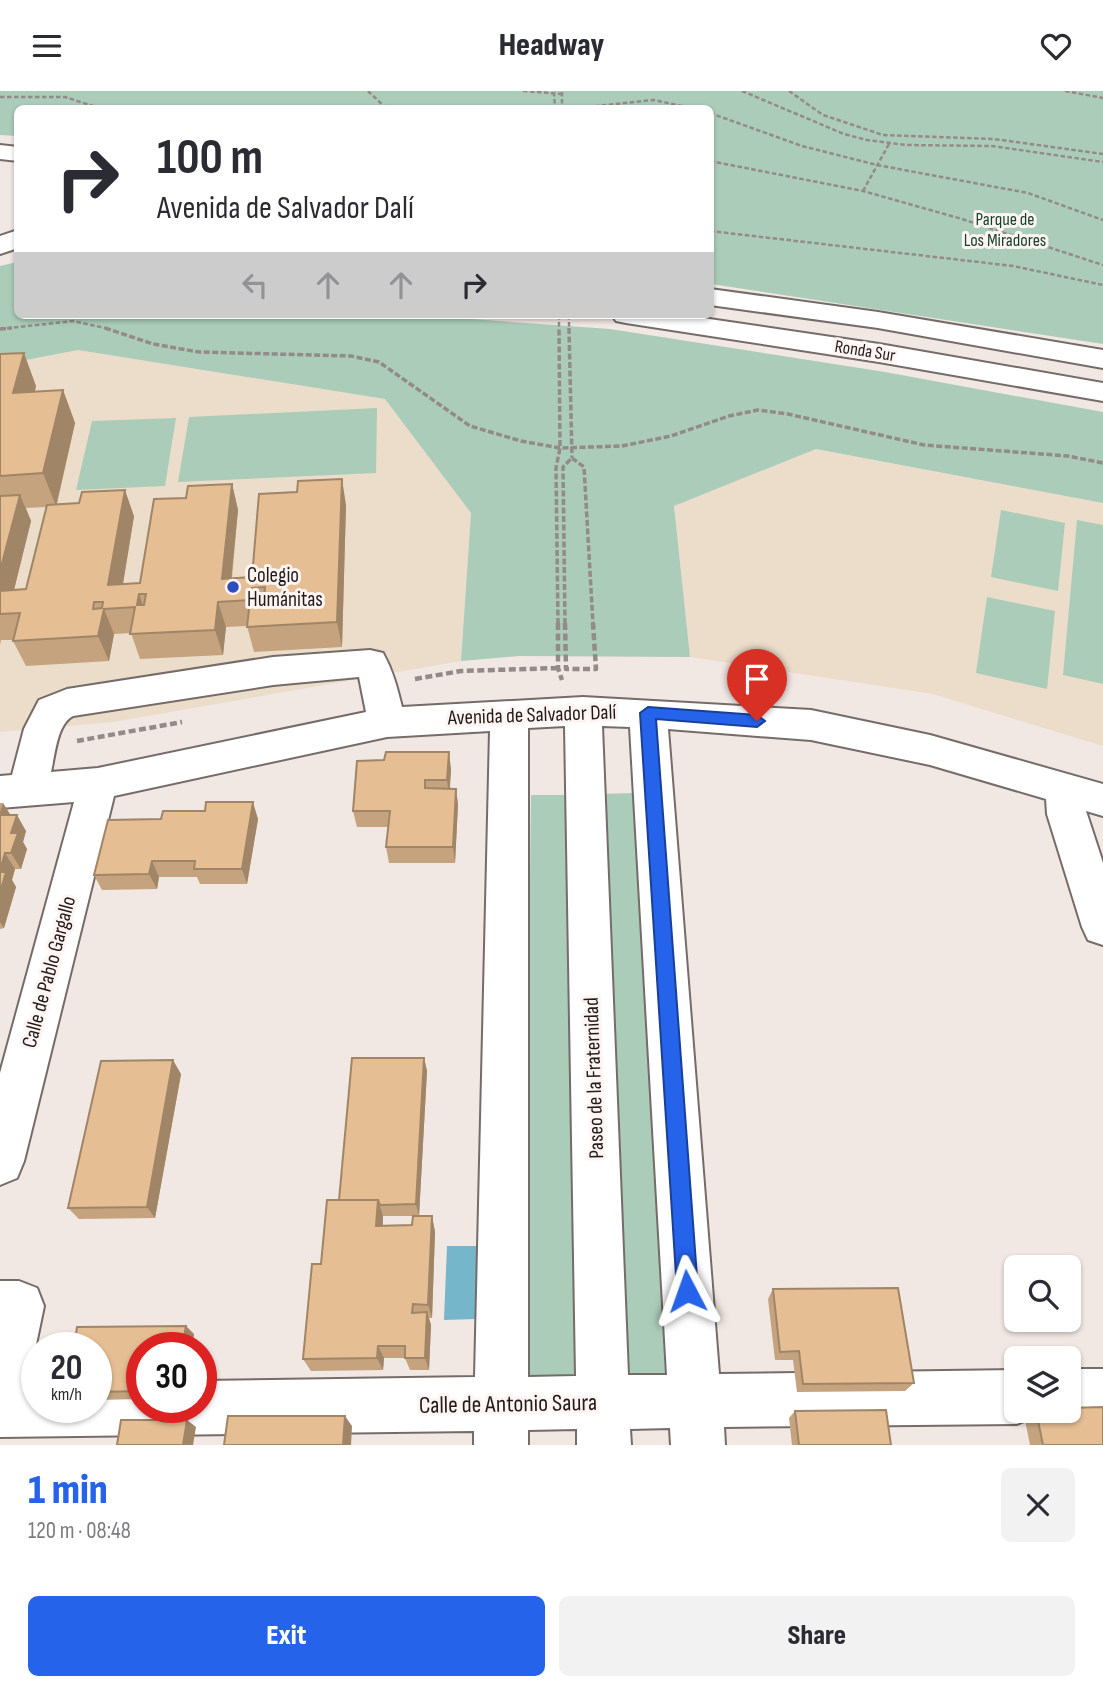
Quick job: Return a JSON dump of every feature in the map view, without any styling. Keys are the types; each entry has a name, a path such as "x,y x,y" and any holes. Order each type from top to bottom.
{"street":[{"name":"Ronda Sur","path":"714,298 878,320 1103,359"},
{"name":"Ronda Sur","path":"653,319 879,353 1103,392"},
{"path":"13,792 52,710 67,703 273,671 370,663 376,674 387,722"},
{"name":"Avenida de Salvador Dalí","path":"13,792 98,784 387,722 583,711 811,725 930,750 1103,800"},
{"name":"Paseo de la Fraternidad","path":"583,711 603,1424"},
{"path":"648,713 696,1423"},
{"path":"501,1425 509,714"},
{"name":"Calle de Pablo Gargallo","path":"0,1160 98,784"},
{"path":"1064,788 1067,814 1103,927"},
{"path":"0,1306 19,1306 0,1389"},
{"path":"1081,1397 1103,1396"},
{"name":"Calle de Antonio Saura","path":"0,1411 501,1425 696,1423 1004,1398"}],"path":[{"path":"368,91 383,105"},
{"path":"523,91 562,92"},
{"path":"743,91 844,134 889,144 992,146 1103,162"},
{"path":"789,91 823,115 883,135 984,138 1103,154"},
{"path":"1065,91 1103,98"},
{"path":"0,97 50,95 95,105"},
{"path":"605,105 654,100 677,105"},
{"path":"714,114 802,146 877,165 1001,186 1103,220"},
{"path":"863,191 889,144"},
{"path":"714,162 863,191 962,219 1103,265"},
{"path":"714,231 1013,266 1103,285"},
{"path":"559,319 560,374"},
{"path":"569,319 572,458 563,467 566,669 596,669 583,467 572,458"},
{"path":"0,329 73,321 100,326 153,344 199,352 351,356 379,362 470,426 521,441 572,448 622,446 671,436 729,416 758,410 788,414 924,445 1068,456 1103,463"}],"shaded area":[{"name":"Colegio Humánitas","path":"78,350 385,399 471,513 461,661 113,722 0,732 0,365"},
{"path":"816,449 1103,503 1103,746 933,694 690,657 674,506"}],"green space":[{"name":"Parque de Los Miradores","path":"0,91 1103,91 1103,344 714,284 714,105 14,105 14,136 0,135"},
{"path":"14,263 14,319 470,319 610,329 885,372 1103,412 1103,503 816,449 674,506 690,657 519,656 461,661 471,513 385,399 78,350 0,365 0,266"},
{"path":"377,408 376,473 178,482 189,417"},
{"path":"176,418 165,486 76,490 92,421"},
{"path":"1001,510 1065,523 1058,591 991,577"},
{"path":"1077,520 1103,525 1103,684 1063,675"},
{"path":"987,597 1055,611 1047,689 976,673"},
{"path":"634,793 673,1388 622,1389 596,794"},
{"path":"531,795 566,795 578,1391 524,1391"}],"water":[{"path":"447,1246 478,1246 476,1319 444,1320"}],"building":[{"path":"24,353 13,393 63,390 43,473 0,476 0,354"},
{"path":"342,479 337,622 247,627 250,600 218,602 215,630 130,634 135,607 104,609 98,636 13,641 20,613 0,614 0,591 26,589 47,505 79,503 82,492 125,490 108,585 140,583 154,499 186,498 188,486 232,484 222,579 252,577 259,494 297,492 298,481","holes":["265,587 264,599 251,600 252,588","139,594 146,594 144,605 137,605","94,602 103,602 102,608 93,609"]},
{"path":"20,495 0,571 0,496"},
{"path":"386,752 449,752 447,780 425,780 425,788 456,789 453,847 386,847 390,811 353,811 357,761 384,760"},
{"path":"206,802 253,802 242,869 194,869 195,861 152,861 149,874 94,875 108,820 161,819 163,811 205,811"},
{"path":"0,815 17,815 11,833 18,833 11,853 5,853 0,870"},
{"path":"0,872 6,872 0,893"},
{"path":"352,1058 424,1058 416,1204 380,1205 378,1200 339,1200"},
{"path":"173,1060 147,1207 68,1208 101,1061"},
{"path":"327,1200 378,1200 376,1226 412,1225 413,1216 432,1216 428,1305 413,1304 412,1313 427,1312 425,1358 405,1358 405,1346 378,1346 377,1358 303,1359 312,1264 321,1264"},
{"path":"898,1288 914,1383 803,1384 799,1351 780,1352 773,1289"},
{"path":"186,1326 185,1332 126,1332 126,1391 112,1392 112,1332 76,1332 77,1327"},
{"path":"1103,1407 1103,1445 1043,1445 1038,1423 1081,1423 1081,1408"},
{"path":"886,1410 891,1445 799,1445 795,1411"},
{"path":"228,1416 345,1416 343,1445 224,1445"},
{"path":"121,1420 126,1420 126,1423 187,1423 183,1445 117,1445"}],"place":[{"name":"Colegio Humánitas","path":"233,587"}],"route":[{"path":"687,1291 648,713 757,721"}]}
